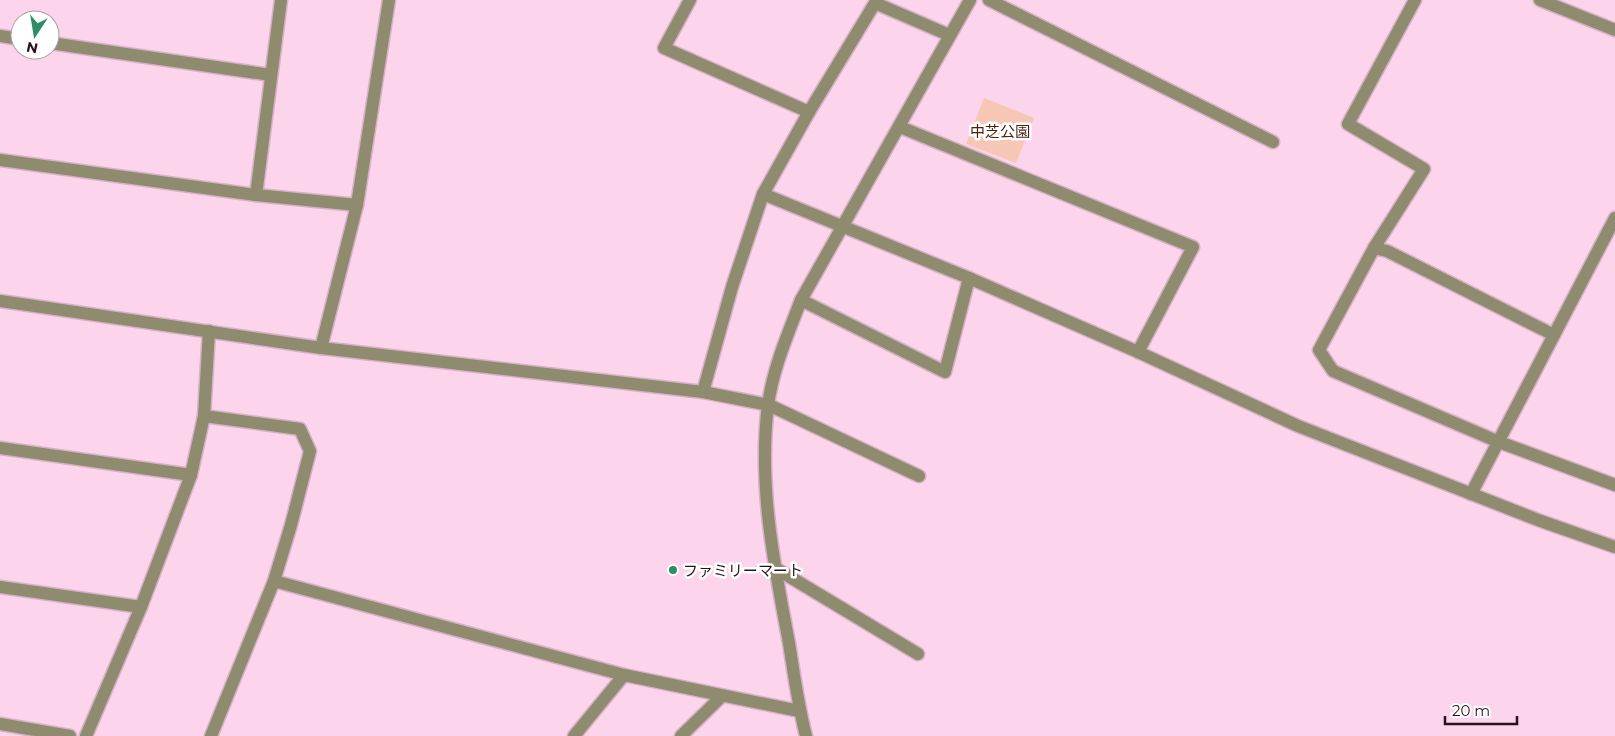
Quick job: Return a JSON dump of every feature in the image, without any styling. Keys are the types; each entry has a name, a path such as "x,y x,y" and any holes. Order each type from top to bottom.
{"street":[{"path":"256,195 281,0"},
{"path":"321,348 357,205 389,0"},
{"path":"690,0 664,48 809,112"},
{"path":"806,736 799,711 775,568 766,486 768,405 785,340 801,300 970,0"},
{"path":"989,0 1273,142"},
{"path":"1415,0 1348,124 1424,169 1374,248 1319,350 1333,371 1498,442 1615,485"},
{"path":"1540,0 1615,30"},
{"path":"703,392 732,287 763,194 809,112 875,3 950,35"},
{"path":"60,44 272,75"},
{"path":"900,127 1193,247 1138,352"},
{"path":"0,160 256,195 357,205"},
{"path":"763,194 969,278 1138,352 1298,426 1471,494 1615,547"},
{"path":"1471,494 1615,218"},
{"path":"1374,248 1387,252 1554,335"},
{"path":"801,300 945,372 969,278"},
{"path":"0,301 321,348 703,392 768,405 919,476"},
{"path":"86,736 141,607 191,476 204,416 209,331"},
{"path":"204,416 300,429 310,451 274,581 210,736"},
{"path":"0,448 191,476"},
{"path":"775,568 918,654"},
{"path":"274,581 624,675 799,711"},
{"path":"0,587 141,607"},
{"path":"574,736 624,675"},
{"path":"680,736 722,696"},
{"path":"0,724 70,736"}],"green space":[{"name":"中芝公園","path":"984,98 1034,118 1016,163 966,144"}],"place":[{"name":"ファミリーマート","path":"673,570"}]}
